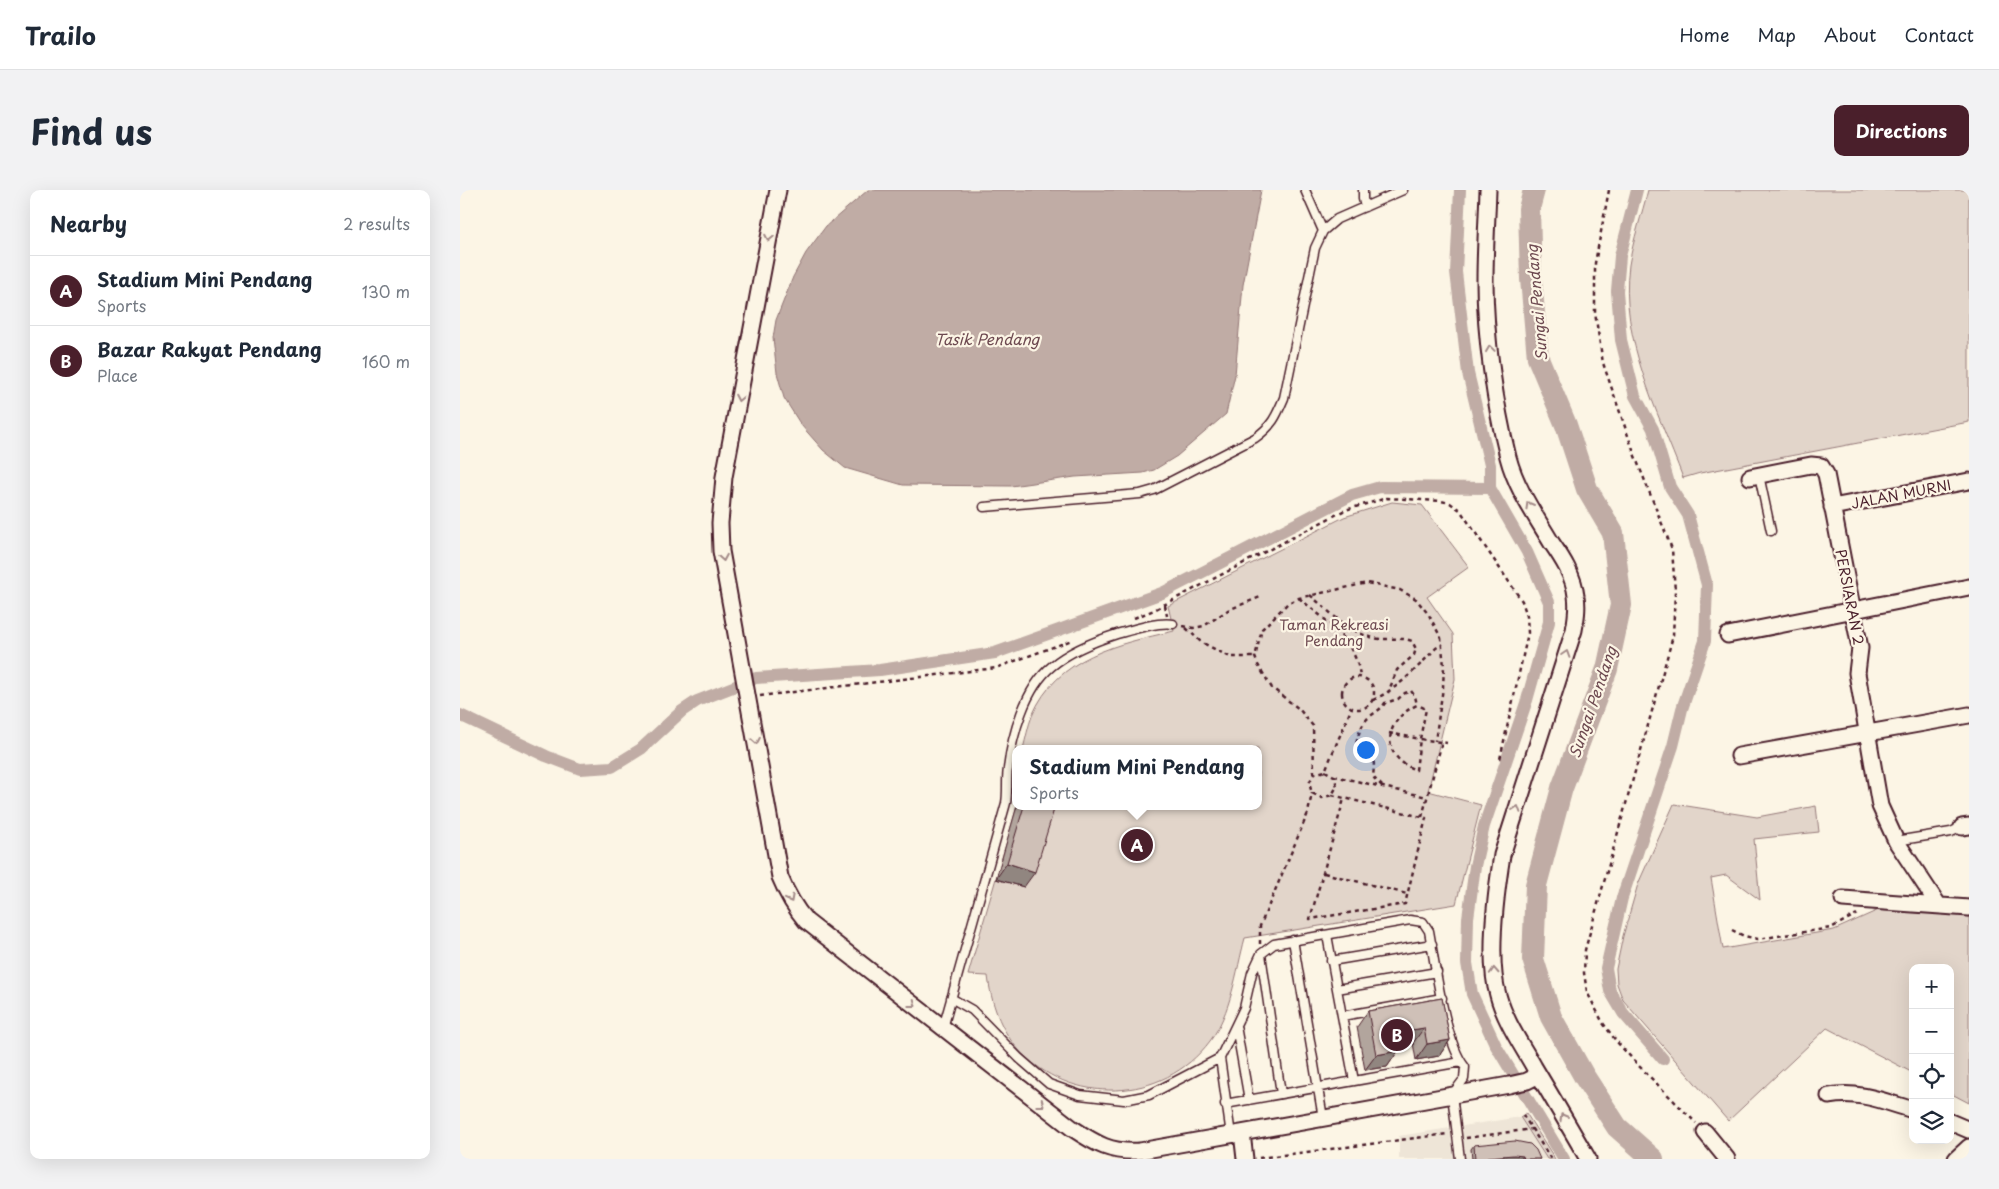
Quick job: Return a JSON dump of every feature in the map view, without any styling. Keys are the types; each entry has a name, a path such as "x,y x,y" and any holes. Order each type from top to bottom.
{"street":[{"path":"778,190 721,501 721,551 780,877 788,897 806,921 1072,1128 1101,1146 1126,1152 1509,1085 1533,1078"},
{"path":"1488,190 1485,282 1487,326 1495,387 1508,458 1516,481 1528,504 1572,577 1577,613 1574,630 1502,855 1496,893 1493,954 1495,982 1498,996 1533,1078 1588,1159"},
{"name":"PERSIARAN 2","path":"1754,476 1811,464 1821,466 1826,474 1861,652 1857,673 1880,806 1896,841 1939,906"},
{"name":"JALAN MURNI","path":"1832,507 1969,481"},
{"path":"1728,635 1969,587"},
{"path":"1740,756 1969,714"},
{"path":"1843,898 1969,908"},
{"path":"1830,1096 1847,1094 1862,1096 1909,1109"},
{"path":"1954,1124 1969,1130"},
{"path":"1705,1132 1727,1159"},
{"path":"1236,1134 1245,1159"},
{"path":"1956,1159 1969,1147"}],"lane":[{"path":"1304,190 1324,231"},
{"path":"1363,190 1362,199 1365,207"},
{"path":"984,507 1140,494 1154,490 1267,430 1276,419 1284,398 1315,248 1324,231 1337,219 1404,190"},
{"path":"1754,476 1771,531"},
{"path":"1013,745 1018,722 1030,692 1051,666 1077,650 1103,638 1134,630 1173,624"},
{"path":"943,1028 1006,803 1008,767 1012,749"},
{"path":"1896,841 1951,832 1966,826"},
{"path":"1236,1134 1225,1104 1220,1058 1244,1008 1252,973 1261,954 1274,944 1410,920 1422,922 1429,931 1453,1044 1465,1067 1464,1079 1452,1095 1460,1159"},
{"path":"1327,935 1354,1081"},
{"path":"1293,940 1324,1118"},
{"path":"1331,961 1432,944"},
{"path":"1261,954 1281,1094"},
{"path":"1337,989 1437,972"},
{"path":"951,998 972,1010 1019,1058 1049,1084 1080,1095 1124,1100 1149,1095 1220,1058"},
{"path":"1342,1016 1442,998"},
{"path":"1236,1026 1249,1100"},
{"path":"1225,1104 1461,1062"}],"path":[{"path":"1609,190 1595,263 1595,313 1603,363 1635,456 1672,549 1675,591 1674,636 1585,950 1584,972 1587,992 1595,1010 1616,1041 1705,1132"},
{"path":"1126,620 1154,610 1345,510 1387,498 1450,503 1460,510 1522,601 1527,616 1528,633 1500,759"},
{"path":"1261,954 1260,926 1308,812 1312,793 1309,783 1314,774 1313,726 1299,709 1272,688 1255,657 1262,629 1288,603 1299,598 1367,583 1400,590 1416,598 1429,615 1443,644 1443,688 1435,741"},
{"path":"1310,595 1354,632 1376,639 1402,638 1412,641 1416,650 1414,655 1397,670 1388,693"},
{"path":"1173,624 1194,628 1204,626 1228,610 1263,596"},
{"path":"1299,598 1336,629 1359,665 1360,677"},
{"path":"1184,627 1201,642 1230,657 1255,657"},
{"path":"748,695 996,668 1080,637"},
{"path":"1373,700 1374,690 1369,681 1360,677 1350,680 1344,687 1343,697 1348,706 1357,709 1367,707 1373,700 1388,693 1403,682 1436,648 1443,644"},
{"path":"1382,786 1373,777 1375,760 1370,752 1356,746 1357,737 1367,719 1380,710 1385,703 1398,699 1411,691 1415,696 1417,705 1426,710 1416,770 1405,766 1398,760 1393,753 1389,733 1399,716 1417,705"},
{"path":"1325,771 1352,707"},
{"path":"1389,733 1447,742"},
{"path":"1422,817 1442,742"},
{"path":"1314,774 1325,771 1334,776 1428,798"},
{"path":"1332,795 1337,786 1334,776"},
{"path":"1312,793 1322,798 1332,795 1426,818 1405,904 1310,919 1344,799"},
{"path":"1323,873 1407,894"},
{"path":"1732,930 1744,936 1758,939 1831,928 1880,901"},
{"path":"1523,1115 1551,1159"},
{"path":"1259,1158 1532,1129"}],"shaded area":[{"path":"1520,1117 1547,1159 1399,1159 1399,1136"}],"green space":[{"path":"1648,190 1969,190 1969,422 1700,473 1683,478 1643,374 1630,320 1627,292 1629,265"},
{"name":"Taman Rekreasi Pendang","path":"1392,502 1422,505 1469,567 1427,597 1453,634 1455,679 1428,791 1481,805 1456,904 1245,938 1232,992 1223,1018 1210,1041 1190,1062 1167,1077 1142,1086 1116,1090 1089,1088 1063,1081 1039,1068 1018,1049 1006,1033 997,1015 991,996 988,976 968,975 1016,810 1262,810 1262,745 1024,745 1032,716 1043,696 1057,679 1073,666 1111,648 1174,631 1168,606 1344,517"},
{"path":"1674,804 1757,817 1816,806 1819,832 1754,839 1760,900 1726,875 1711,878 1723,949 1834,930 1883,908 1969,916 1969,1103 1954,1095 1954,964 1909,964 1909,1071 1827,1028 1728,1121 1623,1000 1617,984 1616,969 1638,884"},
{"path":"1526,1113 1555,1159 1547,1159 1520,1117"}],"water":[{"name":"Tasik Pendang","path":"868,190 1261,190 1243,285 1235,375 1226,414 1177,456 1154,470 1143,473 1075,477 1011,486 903,485 845,468 823,450 801,425 784,398 777,373 773,338 776,320 793,277 806,253 826,226"}],"building":[{"path":"1023,810 1054,810 1035,872 1007,863"},
{"path":"1442,998 1450,1040 1427,1044 1424,1028 1394,1033 1398,1051 1376,1055 1368,1011"},
{"path":"1515,1141 1530,1144 1536,1150 1540,1159 1524,1159 1523,1156 1514,1155 1475,1159 1474,1145"}],"waterway":[{"path":"1460,190 1456,272 1468,373 1490,465 1490,488 1527,552 1549,602 1549,622 1527,700 1484,826 1475,866 1468,918 1467,963 1472,994 1496,1046 1564,1159"},
{"name":"Sungai Pendang","path":"1534,190 1529,209 1531,279 1538,358 1566,425 1587,489 1613,533 1621,605 1607,669 1562,788 1536,885 1533,959 1551,1017 1584,1076 1617,1127 1653,1159"},
{"path":"1637,190 1620,256 1617,291 1621,340 1635,396 1653,429 1670,487 1688,515 1707,585 1705,641 1682,709 1673,746 1622,898 1606,968 1610,991 1623,1013 1663,1059"},
{"path":"460,715 546,756 580,769 612,767 641,749 682,711 697,701 756,678 880,670 995,653 1162,593 1352,495 1380,487 1490,488"}],"place":[{"name":"Stadium Mini Pendang","path":"1137,845"},
{"name":"Bazar Rakyat Pendang","path":"1397,1035"}]}
